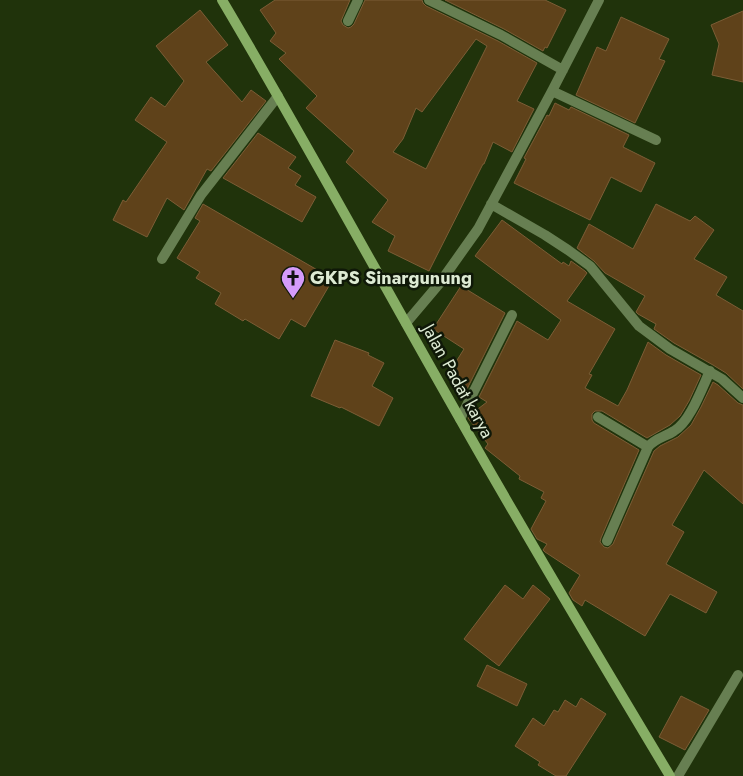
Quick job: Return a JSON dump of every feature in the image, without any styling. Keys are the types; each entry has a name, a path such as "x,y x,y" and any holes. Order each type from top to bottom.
{"main road":[{"name":"Jalan Padat karya","path":"222,0 460,419 670,776"}],"street":[{"path":"348,21 358,0"},
{"path":"429,0 501,35 563,70"},
{"path":"406,323 439,284 478,228 563,70 598,0"},
{"path":"552,90 656,140"},
{"path":"162,258 201,194 278,96"},
{"path":"491,204 568,250 590,266 639,326 670,349 722,379 743,398"},
{"path":"460,419 512,315"},
{"path":"607,541 648,446 656,439 675,431 683,423 692,409 710,371"},
{"path":"598,417 648,446"},
{"path":"678,776 738,675"}],"building":[{"path":"275,0 350,0 341,21 348,28 354,24 365,0 422,0 426,6 498,41 537,63 517,101 534,109 512,152 493,142 484,164 429,271 388,251 395,236 372,222 388,200 346,162 354,151 306,108 317,96 279,59 286,53 270,41 276,33 260,10","holes":["476,39 487,46 426,169 393,152 403,139 416,108 422,112"]},
{"path":"445,0 545,0 566,10 547,48 545,47 543,51 504,29"},
{"path":"200,10 228,45 206,62 242,102 251,90 266,101 211,171 207,169 184,210 167,198 147,237 113,220 123,200 126,202 167,142 135,120 151,97 165,107 184,81 156,46"},
{"path":"743,11 743,82 712,75 719,44 711,25"},
{"path":"621,17 669,39 659,59 665,61 635,123 576,95 597,47 606,51"},
{"path":"555,103 569,110 571,107 629,135 623,147 655,163 641,192 611,177 590,220 514,183 526,159 524,158"},
{"path":"258,133 296,157 288,168 301,176 295,185 316,197 302,222 223,178"},
{"path":"203,204 333,279 305,327 291,319 279,339 215,304 221,293 196,278 200,272 177,258 200,221 195,218"},
{"path":"656,204 690,221 695,216 714,230 694,259 727,277 716,295 743,311 743,389 726,373 674,343 654,329 656,324 636,312 645,296 605,273 594,261 577,248 589,224 633,249"},
{"path":"502,220 562,264 563,262 569,266 571,261 585,271 587,273 567,301 615,329 589,374 592,375 585,388 618,406 648,342 666,355 701,375 680,416 670,425 647,438 602,411 595,411 592,414 594,423 639,450 601,538 600,542 604,547 608,548 613,544 654,451 678,437 691,425 713,382 743,405 743,504 704,470 672,525 684,532 666,564 717,592 706,613 670,594 645,636 585,600 582,606 573,600 569,593 580,575 545,552 543,550 547,544 537,539 531,529 546,501 541,498 544,492 519,479 520,476 485,448 488,444 468,418 487,402 479,397 517,321 548,340 561,320 475,256"},
{"path":"461,286 505,313 467,389 447,376 464,349 433,329"},
{"path":"335,340 369,353 368,355 384,363 372,386 393,398 379,426 341,407 311,396"},
{"path":"505,585 523,599 533,585 550,599 499,666 464,639"},
{"path":"487,665 527,684 517,706 477,686"},
{"path":"681,696 709,710 685,750 659,737"},
{"path":"581,698 606,714 566,776 556,776 538,765 540,762 515,746 533,718 544,726 554,710 558,712 565,700 576,707"}],"place":[{"name":"GKPS Sinargunung","path":"293,299"}]}
